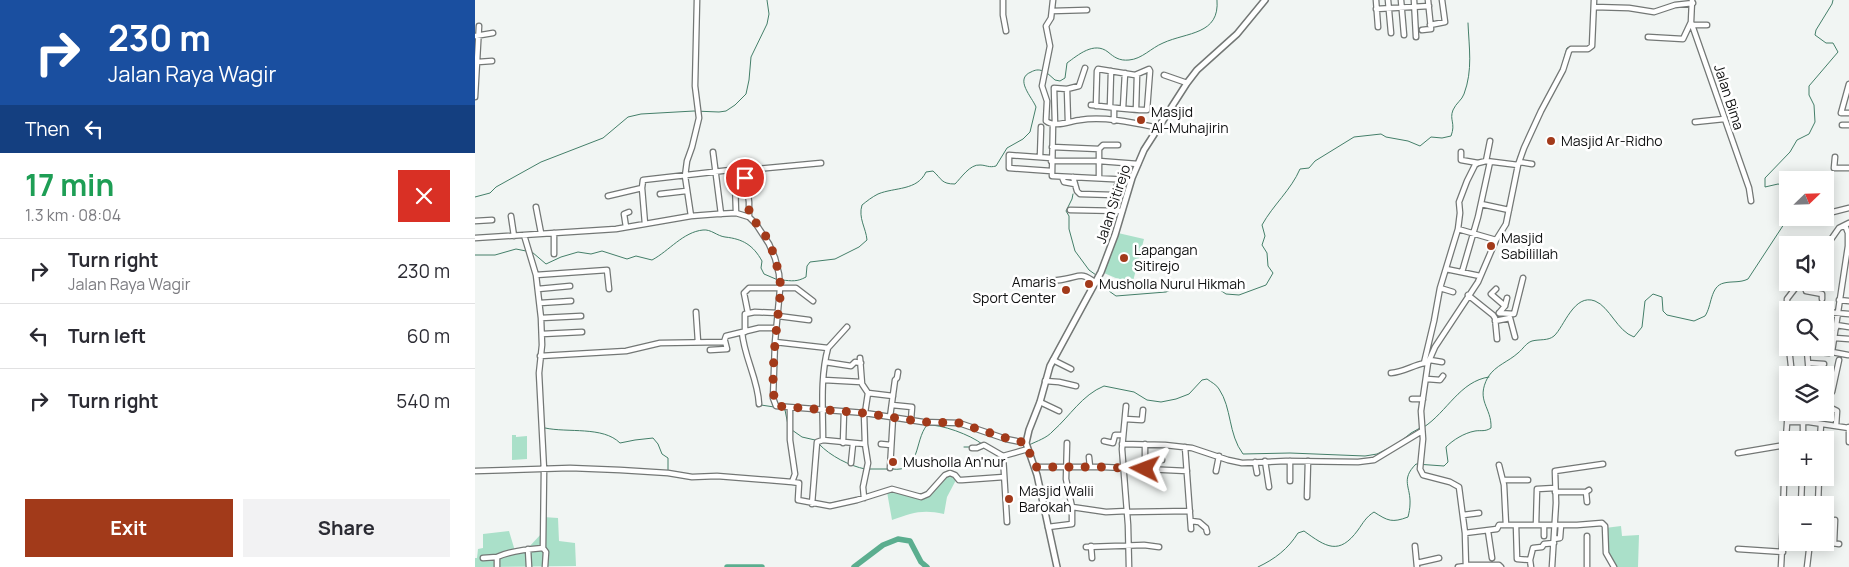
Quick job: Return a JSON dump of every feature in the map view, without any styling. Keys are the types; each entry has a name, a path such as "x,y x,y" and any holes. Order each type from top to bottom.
{"main road":[{"name":"Jalan Sitirejo","path":"1027,446 1029,430 1053,360 1107,259 1137,164 1187,83 1205,62 1242,29 1265,0"},
{"path":"1027,446 1035,467 1057,567"}],"street":[{"path":"691,216 685,176 698,111 695,86 697,0"},
{"path":"1003,0 1006,31"},
{"path":"1053,0 1052,11 1046,26 1050,46 1042,86 1047,101 1045,120 1054,124 1086,119 1159,128"},
{"path":"1376,0 1378,27"},
{"path":"1388,0 1391,33"},
{"path":"1401,0 1404,35"},
{"path":"1414,0 1416,37"},
{"path":"1430,25 1445,22 1442,0"},
{"path":"1427,362 1480,276 1496,240 1506,224 1518,164 1527,140 1563,70 1569,51 1571,49 1586,49 1592,46 1594,0"},
{"path":"1594,6 1654,12 1675,5 1693,2"},
{"name":"Jalan Bima","path":"1693,2 1691,24 1749,188 1751,201"},
{"path":"1376,9 1414,7 1428,3 1430,30 1422,30"},
{"path":"1052,11 1087,10"},
{"path":"1648,37 1683,39 1691,24 1707,25"},
{"path":"475,96 479,26"},
{"path":"477,36 493,33"},
{"path":"477,60 493,61"},
{"path":"1085,68 1079,86 1067,89 1054,88 1052,176 1132,179"},
{"path":"1149,69 1151,71 1148,110 1094,106 1097,70 1125,73 1137,75 1149,69"},
{"path":"1111,71 1114,121"},
{"path":"1123,108 1125,73"},
{"path":"1136,109 1137,75"},
{"path":"1164,75 1187,83"},
{"path":"1849,84 1847,102 1841,113 1849,113"},
{"path":"1067,89 1068,122"},
{"path":"1695,122 1724,119"},
{"path":"1842,125 1849,124"},
{"path":"1040,157 1041,127"},
{"path":"1462,272 1481,204 1490,141"},
{"path":"1052,147 1099,148 1103,145 1118,145"},
{"path":"1099,148 1099,177"},
{"path":"713,152 721,214"},
{"path":"1461,152 1461,160 1478,163 1488,161 1532,164"},
{"path":"1051,171 1008,167 1009,155 1040,157 1051,160 1137,164"},
{"path":"1835,156 1834,168 1849,168"},
{"path":"645,224 643,180 821,163"},
{"path":"1466,566 1465,533 1459,487 1451,482 1423,474 1420,468 1423,439 1421,418 1427,379 1427,362 1440,288 1459,229 1459,202 1473,168 1478,163"},
{"path":"732,170 735,182 736,213"},
{"path":"745,170 749,217"},
{"path":"1062,177 1065,182 1075,184"},
{"path":"1073,177 1080,194 1114,195 1119,179"},
{"path":"609,196 642,188"},
{"path":"660,194 686,191"},
{"path":"1481,204 1509,210"},
{"path":"536,207 541,233"},
{"path":"1834,212 1849,208"},
{"path":"1070,210 1122,211"},
{"path":"626,227 624,214 629,212"},
{"path":"475,238 626,227 691,216 736,213 749,217 761,230 773,250 779,277 774,402 777,406 790,409 844,411 911,420 959,423 1027,446"},
{"path":"511,216 513,236"},
{"path":"475,221 492,220"},
{"path":"1833,236 1839,228 1847,224 1847,258 1843,272 1834,339 1849,339"},
{"path":"1459,229 1496,240"},
{"path":"554,233 554,254"},
{"path":"524,235 536,275 541,318 542,334 539,373 544,470 543,548 546,552 545,567"},
{"path":"1446,269 1480,276"},
{"path":"536,275 607,270 609,289"},
{"path":"1843,272 1849,272"},
{"path":"1040,281 1063,280 1080,275 1096,282"},
{"path":"1499,313 1514,314 1523,278"},
{"path":"538,289 570,286"},
{"path":"1841,286 1849,286"},
{"path":"748,313 744,295 748,288 796,288 813,301"},
{"path":"1440,288 1453,292"},
{"path":"1496,289 1491,294 1505,306"},
{"path":"1805,291 1822,294 1822,299"},
{"path":"1468,295 1495,319 1510,318 1515,337"},
{"path":"1497,339 1495,319 1505,306 1507,298"},
{"path":"1839,300 1849,301"},
{"path":"540,303 571,301"},
{"path":"696,312 698,342"},
{"path":"759,404 757,386 744,346 744,315 748,313 778,314 809,320"},
{"path":"1834,313 1849,314"},
{"path":"541,318 581,316"},
{"path":"823,440 825,362 828,348 847,327"},
{"path":"1836,327 1849,327"},
{"path":"710,350 726,350 726,336 759,328 776,328"},
{"path":"542,334 582,332"},
{"path":"540,356 626,351 657,344 725,341"},
{"path":"775,342 828,348"},
{"path":"1834,352 1848,355"},
{"path":"1808,356 1808,366"},
{"path":"1053,360 1071,370"},
{"path":"1834,383 1839,360"},
{"path":"825,362 851,366 855,362 861,361 861,382 867,393 865,444 868,463 863,487 864,498"},
{"path":"1391,373 1400,372 1411,366 1427,362 1443,362"},
{"path":"1808,363 1823,364"},
{"path":"890,468 892,405 895,380 897,379 898,372"},
{"path":"1427,379 1440,380 1443,376"},
{"path":"824,380 861,382"},
{"path":"1045,381 1076,386"},
{"path":"867,393 893,396"},
{"path":"1412,399 1423,399"},
{"path":"1040,402 1059,411"},
{"path":"892,405 913,407 911,420"},
{"path":"1126,406 1123,435 1123,468 1129,567"},
{"path":"790,409 790,440 795,469 792,482"},
{"path":"1125,419 1142,420 1143,410"},
{"path":"1834,410 1837,411 1836,426"},
{"path":"843,443 844,411"},
{"path":"1786,431 1787,422 1849,427 1849,442"},
{"path":"1803,422 1803,431"},
{"path":"1821,424 1821,431"},
{"path":"1123,444 1185,447 1233,461 1341,463 1374,460 1422,428"},
{"path":"1104,441 1113,443 1115,435 1123,435"},
{"path":"813,504 817,442 823,440 865,444"},
{"path":"1048,527 1072,524 1072,507 1066,479 1067,443"},
{"path":"851,464 853,444"},
{"path":"881,444 891,444"},
{"path":"1145,444 1145,469"},
{"path":"972,448 984,445 1003,456"},
{"path":"1003,456 1027,446"},
{"path":"1738,453 1779,446"},
{"path":"1185,447 1191,529"},
{"path":"1003,456 1007,522"},
{"path":"1216,471 1219,456"},
{"path":"1089,457 1090,467"},
{"path":"1146,460 1162,460"},
{"path":"1265,461 1269,487"},
{"path":"1290,461 1290,481"},
{"path":"1307,497 1308,461"},
{"path":"1255,462 1257,473"},
{"path":"1552,567 1555,525 1555,471 1603,464"},
{"path":"1499,465 1503,480 1506,525"},
{"path":"1035,467 1067,466 1187,471"},
{"path":"475,471 620,470 668,473 692,477 717,476 792,482 799,483 797,500 831,506 891,489 923,496 935,488 945,475 950,473 959,480 1004,477"},
{"path":"1503,480 1528,480"},
{"path":"1536,525 1537,488 1588,491 1587,502"},
{"path":"1072,507 1106,512 1190,511"},
{"path":"1463,515 1479,513"},
{"path":"1835,520 1834,543 1839,544"},
{"path":"1191,522 1199,522 1206,528 1207,532"},
{"path":"1465,533 1488,532 1497,529 1499,525 1603,523 1606,553 1614,567"},
{"path":"1516,525 1517,559 1531,560"},
{"path":"1543,536 1544,525"},
{"path":"1531,567 1533,548 1542,548 1544,544 1560,539 1561,525"},
{"path":"1488,532 1492,558"},
{"path":"1587,536 1587,567"},
{"path":"1091,558 1088,547 1129,545 1159,547"},
{"path":"1415,546 1417,565 1439,558"},
{"path":"483,558 543,548"},
{"path":"528,549 529,567"},
{"path":"1738,549 1783,552 1781,567"},
{"path":"1807,567 1809,551"},
{"path":"497,557 497,567"},
{"path":"1458,567 1499,565 1501,567"}],"green space":[{"name":"Lapangan Sitirejo","path":"1118,233 1144,239 1132,285 1104,273"},
{"path":"512,435 516,435 516,437 527,436 527,459 512,460"},
{"path":"952,474 956,480 947,497 944,514 917,512 892,520 887,492 891,490 923,497 946,475"},
{"path":"543,517 558,518 559,541 575,543 576,566 475,567 478,549 483,548 483,534 509,531 515,551 528,548 543,532"},
{"path":"1621,526 1622,536 1639,535 1638,567 1615,567 1608,555 1605,528"}],"waterway":[{"path":"475,197 490,193 496,187 541,162 603,138 628,117 641,114 694,111 719,112 726,111 735,105 746,94 751,57 767,24 769,14 767,0"},
{"path":"1046,72 1055,80 1060,81 1065,78 1067,63 1086,50 1097,48 1103,49 1122,60 1138,58 1163,43 1200,31 1208,26 1217,11 1217,0"},
{"path":"1779,184 1765,187 1765,178 1790,152 1797,140 1809,134 1815,122 1814,105 1809,95 1809,86 1838,52 1833,43 1826,43 1815,35 1833,0"},
{"path":"1101,279 1109,291 1116,296 1166,292 1188,283 1205,282 1226,294 1239,295 1266,285 1273,273 1268,266 1267,253 1262,245 1265,236 1262,225 1292,184 1300,169 1309,168 1315,161 1354,137 1381,134 1420,146 1431,137 1442,138 1451,136 1453,128 1452,113 1463,96 1469,76 1468,23"},
{"path":"1560,72 1567,48 1570,47"},
{"path":"782,280 794,281 803,279 806,277 807,266 810,262 835,259 859,247 867,240 861,210 862,205 876,195 905,188 917,182 926,172 933,171 944,182 955,184 966,172 976,165 996,166 1007,148 1023,139 1030,132 1036,107 1024,84 1024,79 1032,71 1043,71"},
{"path":"1531,127 1558,75"},
{"path":"1518,157 1521,151"},
{"path":"1073,194 1066,211 1069,216 1069,229 1075,251 1089,270 1096,275"},
{"path":"1258,567 1281,553 1298,533 1304,531 1326,545 1338,546 1351,538 1374,512 1390,520 1408,517 1410,498 1407,479 1411,470 1416,464 1444,466 1448,462 1446,447 1452,442 1467,433 1491,428 1491,421 1483,398 1484,385 1488,377 1495,369 1530,342 1549,339 1554,336 1570,312 1581,302 1588,300 1600,304 1623,330 1634,337 1642,327 1645,301 1653,294 1662,297 1663,311 1667,315 1694,321 1705,316 1714,292 1719,285 1748,279 1783,226"},
{"path":"532,252 546,264 578,252 591,254 602,251 627,259 636,256 652,260 689,234 706,230 737,239 747,244 762,261 761,268 764,274 778,280"},
{"path":"475,255 495,255 516,249 526,251"},
{"path":"1424,427 1470,384 1489,377"},
{"path":"1029,445 1051,433 1083,400 1104,386 1134,392 1147,400 1161,402 1189,394 1202,380 1207,379 1217,386 1223,396 1235,438 1243,454 1290,453 1365,456 1377,454 1395,445"},
{"path":"761,405 774,407"},
{"path":"783,409 785,410 788,425"},
{"path":"892,469 901,469 908,466 912,461 927,425 940,426 956,431 982,444"},
{"path":"545,428 595,432 604,434 620,443 653,438 662,454 668,458 668,472"},
{"path":"1401,441 1420,428"},
{"path":"792,430 802,437 815,440"},
{"path":"819,444 841,460 865,469"},
{"path":"964,447 972,447"},
{"path":"869,469 888,469"},
{"path":"827,504 850,499"},
{"path":"854,567 883,545 898,539 910,541 921,562 927,567"},
{"path":"727,567 762,567"}],"place":[{"name":"Masjid Al-Muhajirin","path":"1141,120"},
{"name":"Masjid Ar-Ridho","path":"1551,141"},
{"name":"Masjid Sabilillah","path":"1491,246"},
{"name":"Lapangan Sitirejo","path":"1124,258"},
{"name":"Musholla Nurul Hikmah","path":"1089,284"},
{"name":"Amaris Sport Center","path":"1066,290"},
{"name":"Musholla An'nur","path":"893,462"},
{"name":"Masjid Walii Barokah","path":"1009,499"}],"route":[{"path":"745,178 749,202 749,217 753,219 773,250 781,288 773,378 775,405 790,409 864,413 923,422 954,422 963,424 1017,442 1026,443 1035,467 1145,469"}]}
